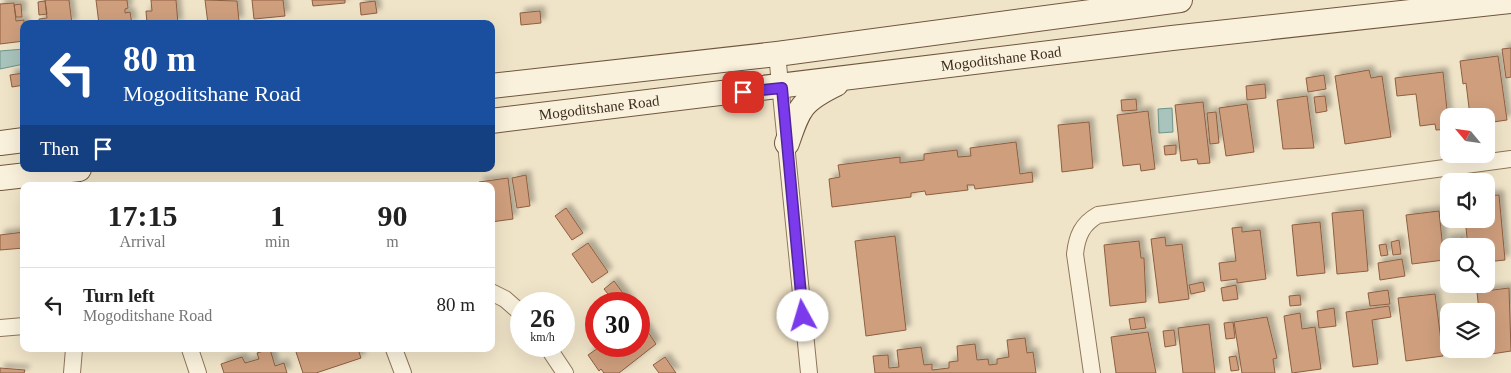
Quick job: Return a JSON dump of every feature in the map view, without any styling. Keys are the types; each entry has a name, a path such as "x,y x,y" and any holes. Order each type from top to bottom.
{"main road":[{"path":"495,86 777,54 1180,0"},
{"name":"Mogoditshane Road","path":"495,121 782,88 1172,38 1511,1"},
{"path":"787,143 802,106 816,94 846,80"},
{"path":"0,143 20,140"},
{"path":"0,178 53,172"}],"street":[{"path":"777,54 782,88 809,373"},
{"path":"1092,373 1075,254 1076,241 1081,229 1098,216 1511,159"},
{"path":"495,294 510,303"},
{"path":"0,328 20,326"},
{"path":"72,373 74,352"},
{"path":"191,352 198,373"},
{"path":"395,352 403,373"},
{"path":"554,357 564,373"}],"water":[{"path":"20,49 20,65 0,69 0,51"},
{"path":"1172,108 1173,132 1159,133 1158,109"}],"building":[{"path":"45,0 69,0 72,20 39,20 47,18"},
{"path":"96,0 127,0 128,8 125,9 125,13 130,12 131,20 98,20"},
{"path":"151,0 176,0 178,20 147,20 146,11 152,11"},
{"path":"205,0 237,1 239,20 208,20"},
{"path":"252,0 283,0 285,16 254,19"},
{"path":"312,0 345,0 345,3 313,6"},
{"path":"45,1 47,14 39,15 38,2"},
{"path":"375,1 377,13 361,15 360,3"},
{"path":"14,3 16,21 20,20 20,42 0,44 0,4"},
{"path":"21,4 22,17 16,17 14,5"},
{"path":"540,11 541,23 521,25 520,13"},
{"path":"1511,48 1511,77 1506,78 1502,49"},
{"path":"1498,56 1507,120 1495,122 1495,108 1469,108 1466,83 1463,84 1460,61"},
{"path":"1369,70 1371,78 1382,76 1391,137 1345,144 1335,76"},
{"path":"1443,72 1447,108 1440,108 1440,130 1436,130 1435,124 1420,126 1416,94 1397,96 1395,78"},
{"path":"20,74 20,86 12,87 10,75"},
{"path":"1324,75 1326,89 1308,92 1306,78"},
{"path":"1265,84 1266,98 1247,100 1246,86"},
{"path":"1307,96 1314,148 1283,149 1277,100"},
{"path":"1325,96 1327,111 1316,113 1314,97"},
{"path":"1136,99 1137,110 1122,111 1121,100"},
{"path":"1203,102 1210,163 1198,164 1197,159 1181,161 1175,105"},
{"path":"1247,104 1254,152 1226,156 1219,108"},
{"path":"1148,111 1155,169 1141,171 1140,164 1123,166 1117,115"},
{"path":"1216,112 1219,143 1210,144 1207,113"},
{"path":"1089,122 1093,168 1062,172 1058,125"},
{"path":"1016,142 1020,174 1032,172 1033,182 975,189 974,185 967,185 968,190 926,195 925,191 911,193 911,197 832,207 829,179 840,177 838,165 900,157 900,163 924,160 924,154 957,150 958,157 971,156 970,148"},
{"path":"1176,145 1176,154 1165,155 1164,146"},
{"path":"526,175 530,206 517,208 512,178"},
{"path":"508,178 513,219 495,221 495,182 479,182"},
{"path":"1495,195 1499,195 1505,260 1495,261 1495,238 1467,238 1466,228 1495,228"},
{"path":"566,208 583,233 572,240 555,216"},
{"path":"1363,210 1368,271 1337,274 1332,213"},
{"path":"1439,211 1442,238 1440,238 1440,260 1412,264 1406,215"},
{"path":"1320,222 1325,273 1297,276 1292,225"},
{"path":"1242,227 1242,232 1260,230 1266,279 1237,283 1237,279 1221,281 1219,263 1236,261 1232,228"},
{"path":"20,232 20,248 0,250 0,235"},
{"path":"895,236 906,330 866,336 855,241"},
{"path":"1165,237 1166,246 1182,244 1189,299 1159,303 1151,239"},
{"path":"1399,240 1401,254 1393,255 1391,242"},
{"path":"1139,241 1141,258 1144,258 1146,302 1110,306 1104,245"},
{"path":"588,243 608,272 592,283 572,254"},
{"path":"1386,244 1388,255 1381,256 1379,245"},
{"path":"1402,259 1405,276 1380,280 1378,263"},
{"path":"614,281 622,292 606,292 604,289"},
{"path":"1203,282 1205,291 1191,294 1189,285"},
{"path":"1236,285 1238,299 1223,301 1221,288"},
{"path":"1509,288 1511,351 1495,353 1495,303 1478,303 1477,293 1495,293 1495,290"},
{"path":"1388,290 1390,304 1370,306 1368,293"},
{"path":"1435,294 1440,333 1440,356 1406,361 1398,298"},
{"path":"1300,295 1301,305 1290,306 1289,296"},
{"path":"1389,306 1391,317 1372,320 1378,364 1353,367 1346,312"},
{"path":"1334,308 1336,326 1319,328 1317,311"},
{"path":"1300,313 1302,329 1315,327 1321,369 1292,373 1284,316"},
{"path":"1144,317 1146,328 1131,330 1129,319"},
{"path":"1267,317 1277,358 1273,359 1275,373 1242,373 1234,322"},
{"path":"1233,322 1235,338 1226,339 1224,323"},
{"path":"1209,324 1215,373 1183,373 1178,328"},
{"path":"1174,330 1176,345 1165,347 1163,331"},
{"path":"1148,332 1156,373 1116,373 1111,337"},
{"path":"650,335 656,344 650,349"},
{"path":"1025,338 1027,353 1033,352 1036,373 875,373 873,356 888,355 889,368 899,367 897,350 921,347 924,365 932,364 932,370 949,368 949,362 958,361 957,346 975,344 977,360 988,359 989,365 997,364 997,359 1009,357 1007,340"},
{"path":"271,352 275,366 284,363 287,373 224,373 221,364 242,357 245,363 259,359 257,353"},
{"path":"296,352 359,352 361,358 316,373 303,373"},
{"path":"1236,356 1239,370 1231,371 1229,357"},
{"path":"589,357 639,357 619,373 604,373 601,369 599,371"},
{"path":"665,357 676,373 659,373 653,365"},
{"path":"0,368 25,370 24,373 0,373"}],"route":[{"path":"743,92 782,88 803,316"}]}
